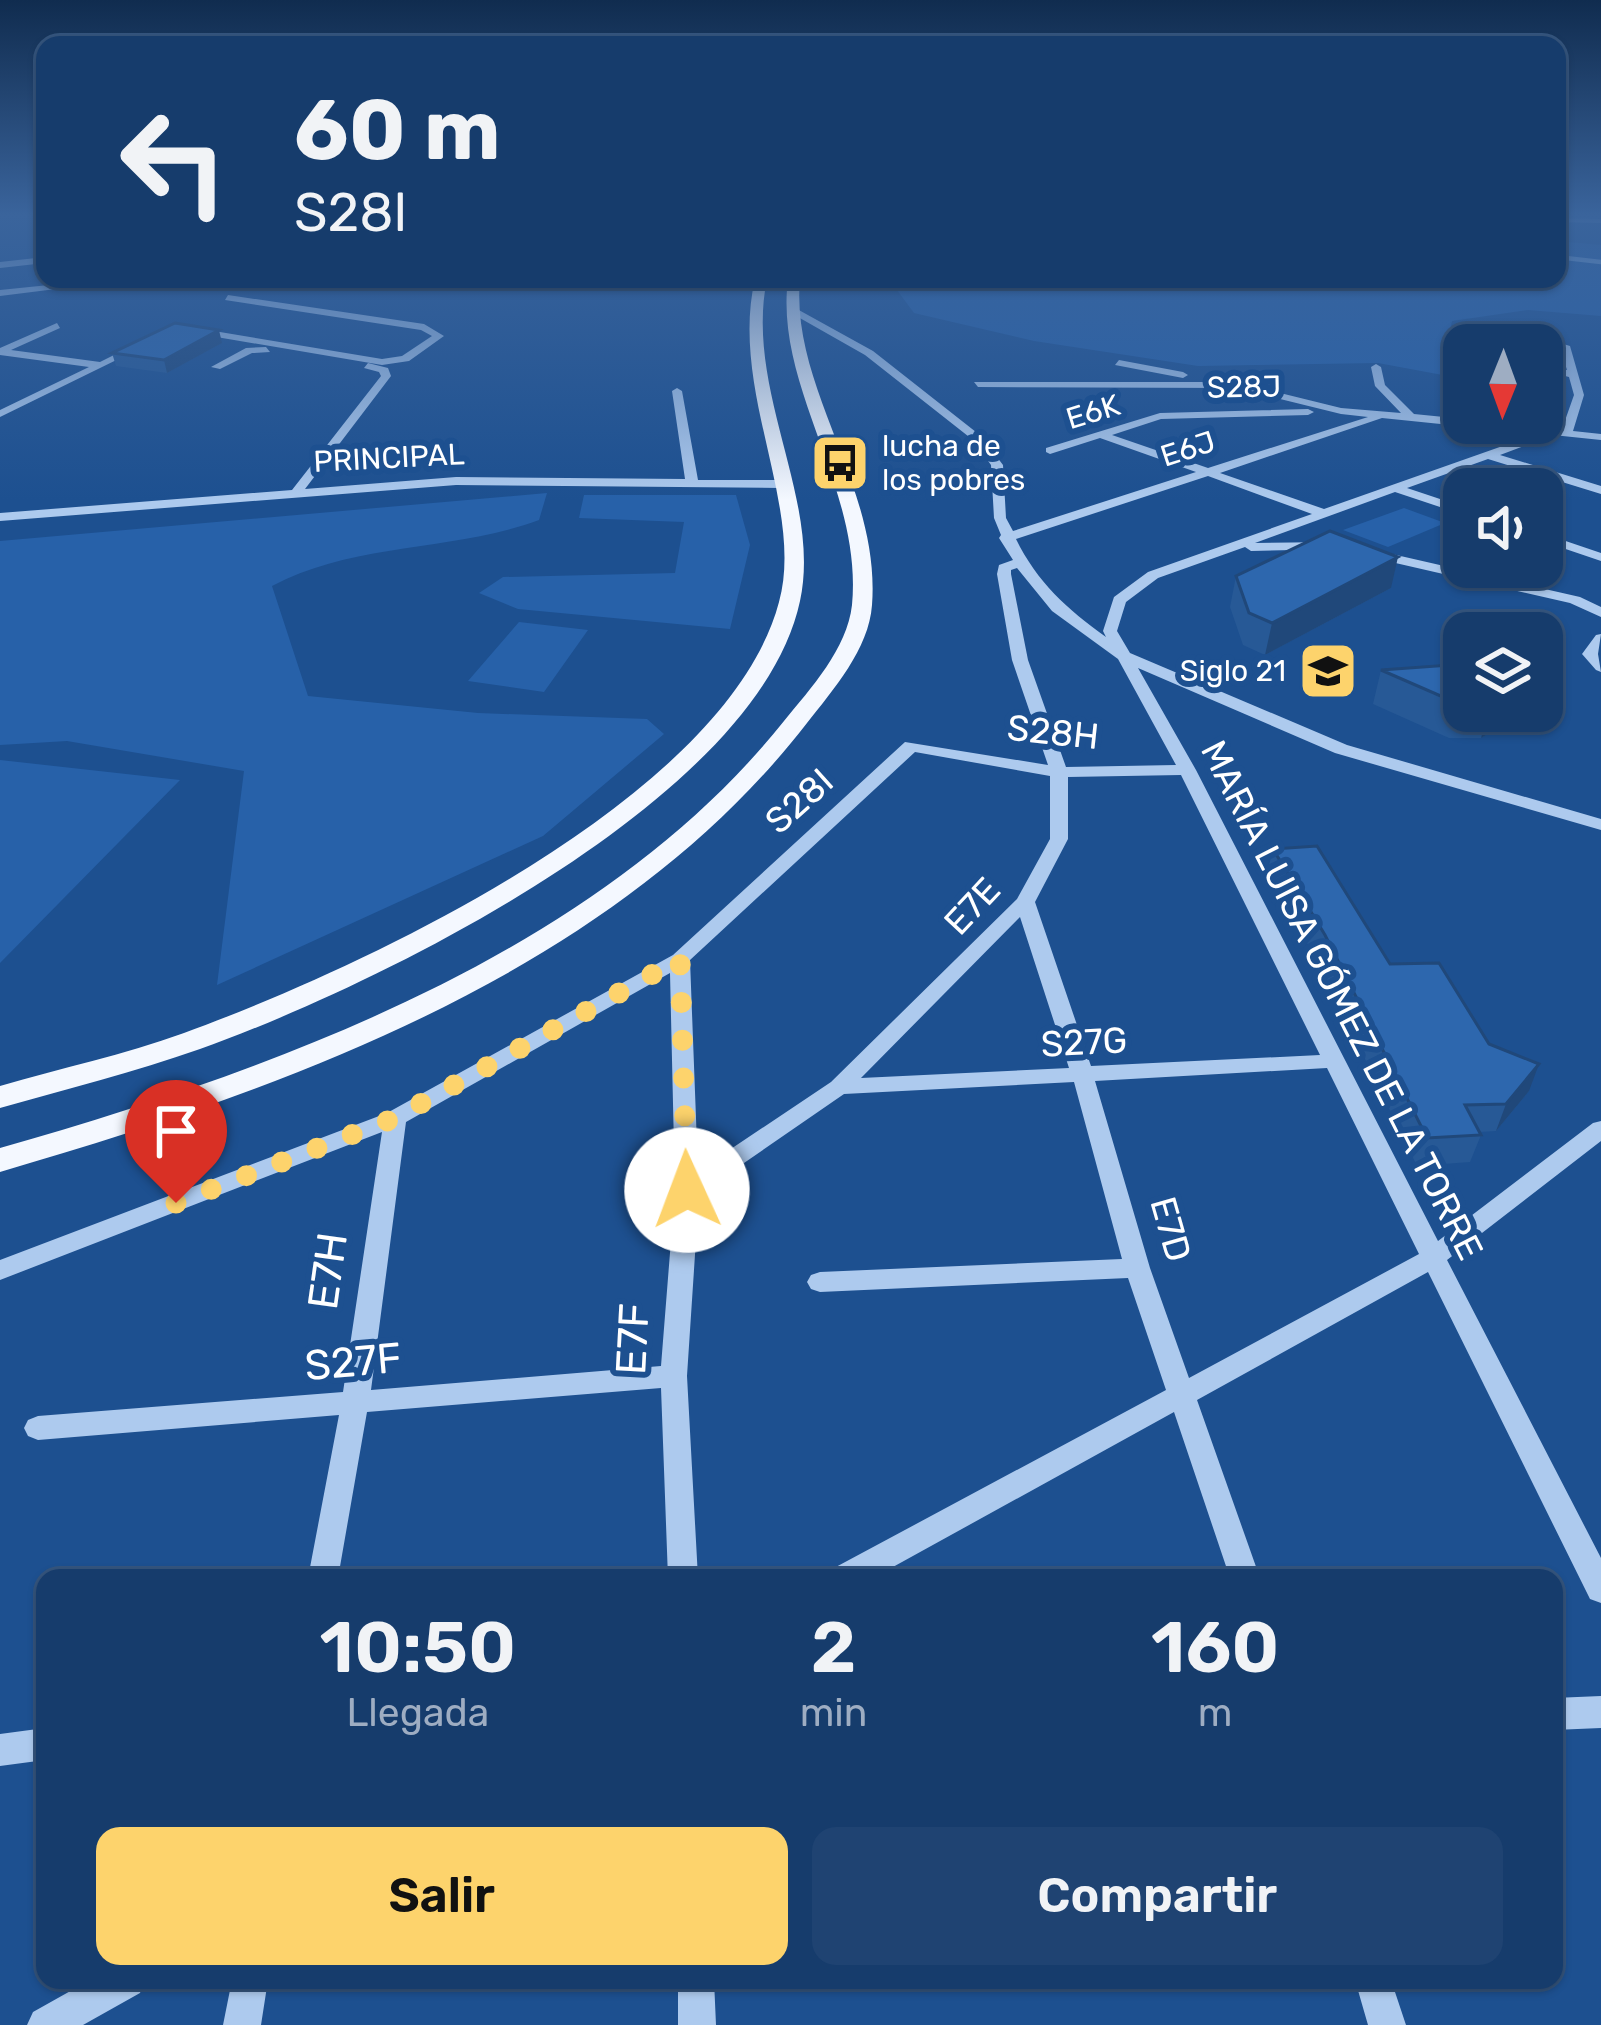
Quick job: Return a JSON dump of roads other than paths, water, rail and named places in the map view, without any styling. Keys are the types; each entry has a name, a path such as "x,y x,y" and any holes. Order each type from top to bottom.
{"main road":[{"path":"0,1097 193,1040 382,957 543,870 733,716 766,665 789,605 795,554 753,312"},
{"path":"0,1160 225,1086 375,1024 496,963 672,852 770,759 797,728 857,634 862,603 859,548 840,463 808,379 794,312"}],"street":[{"path":"176,328 382,362 405,359 439,336 424,327 319,312"},
{"path":"795,312 868,353 977,438 997,465 995,497 1006,538 1021,561 1057,608 1121,655 1340,749 1601,825"},
{"path":"0,352 57,326"},
{"path":"0,414 158,337"},
{"path":"1563,346 1579,395 1566,434"},
{"path":"216,367 260,349 384,370 386,376 298,490"},
{"path":"0,352 102,365"},
{"path":"1119,363 1341,411 1443,420"},
{"path":"1376,367 1380,386 1410,416"},
{"path":"1563,372 1570,374"},
{"path":"978,384 1235,386"},
{"path":"677,391 692,482"},
{"path":"0,401 22,404"},
{"name":"S28J","path":"1150,419 1341,411"},
{"name":"E6J","path":"1006,538 1388,414"},
{"name":"E6K","path":"1050,450 1150,419"},
{"path":"1563,434 1601,437"},
{"path":"1102,435 1324,513"},
{"name":"MARÍA LUISA GÓMEZ DE LA TORRE","path":"1515,444 1186,561 1137,584 1119,600 1110,631 1187,770 1432,1259 1597,1568"},
{"path":"1485,454 1601,490"},
{"name":"PRINCIPAL","path":"0,517 456,481 782,484"},
{"path":"1395,488 1443,504"},
{"path":"1186,561 1280,542 1326,545 1575,600 1601,613"},
{"path":"1563,544 1601,556"},
{"name":"E7E","path":"687,1190 839,1088 1025,902 1059,839 1059,772 1020,660 1004,568 1021,561"},
{"path":"1601,638 1590,654 1601,668"},
{"name":"S28H","path":"914,745 1059,772 1187,770"},
{"name":"S28I","path":"0,1270 395,1118 680,959 914,745"},
{"name":"E7D","path":"1025,902 1084,1076 1138,1268 1242,1569"},
{"name":"E7F","path":"680,959 687,1190 674,1376 683,1569"},
{"name":"S27G","path":"839,1088 1332,1061"},
{"name":"E7H","path":"324,1569 355,1404 395,1118"},
{"path":"861,1569 1432,1259 1601,1129"},
{"path":"820,1282 1138,1268"},
{"name":"S27F","path":"38,1428 674,1376"},
{"path":"1563,1714 1601,1712"},
{"path":"1,1750 36,1745"},
{"path":"46,2025 111,1989"},
{"path":"242,2025 248,1989"},
{"path":"696,1989 698,2025"},
{"path":"1376,1989 1387,2025"}],"place":[{"name":"lucha de los pobres","path":"840,463"},
{"name":"Siglo 21","path":"1328,671"}]}
